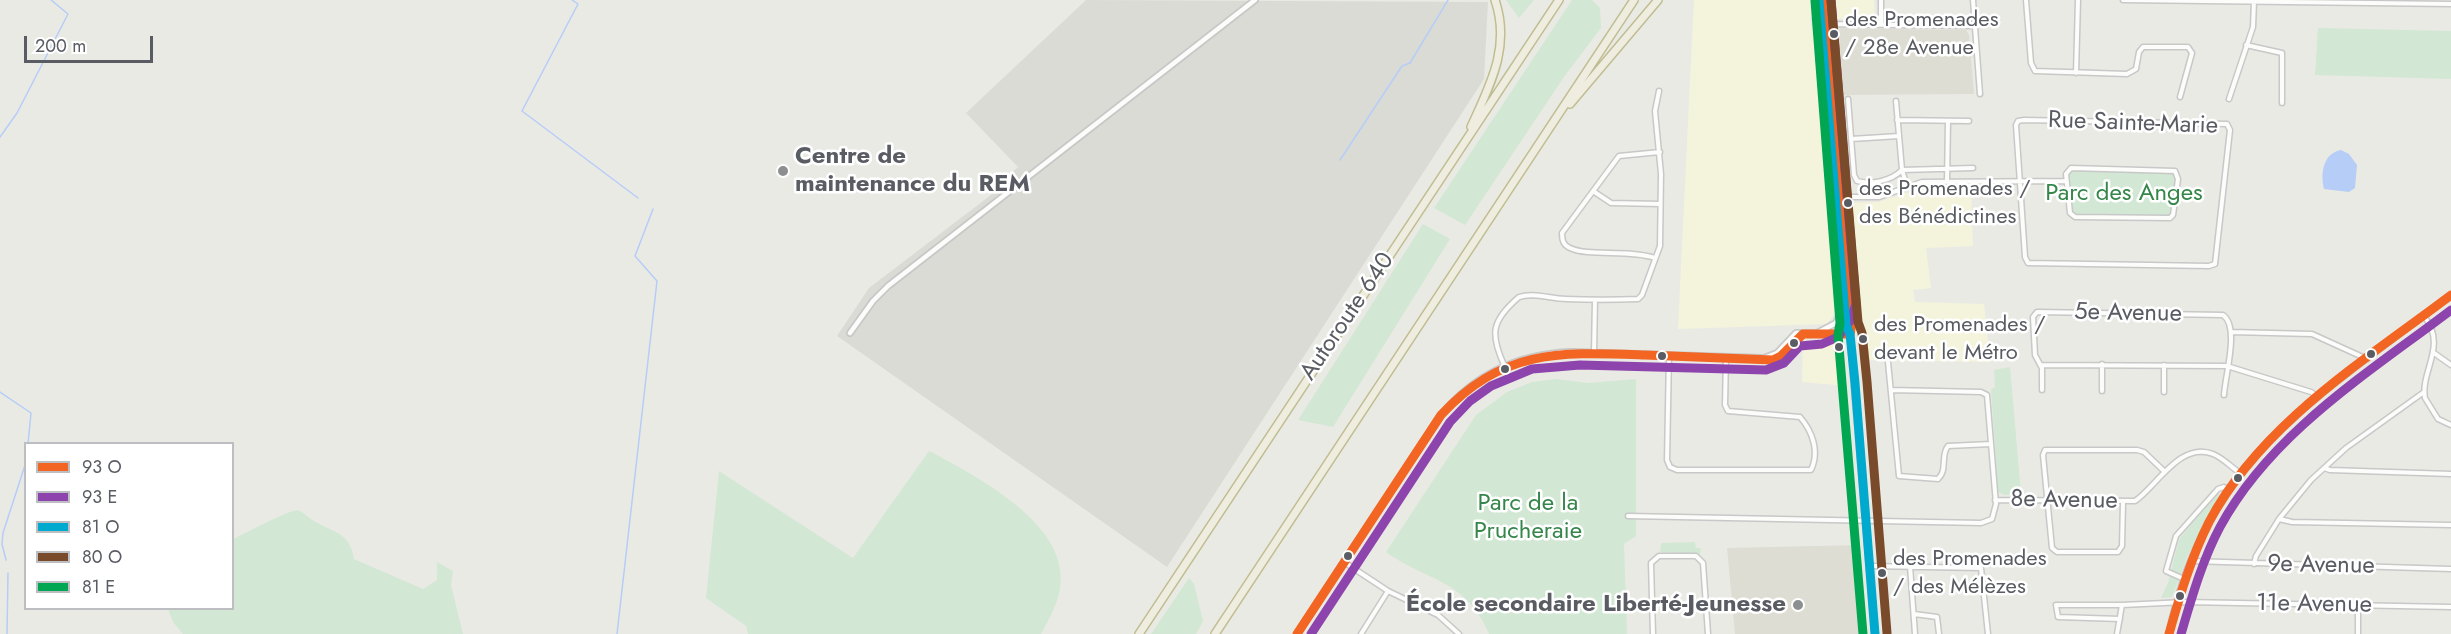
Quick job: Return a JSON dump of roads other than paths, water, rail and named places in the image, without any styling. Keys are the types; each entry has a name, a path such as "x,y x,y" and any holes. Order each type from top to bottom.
{"highway":[{"path":"1460,148 1491,84 1499,61 1501,29 1495,0"},
{"name":"Autoroute 640","path":"1138,634 1559,0"},
{"path":"1215,634 1634,0"},
{"path":"1558,116 1589,85 1658,0"}],"main road":[{"path":"2169,634 2191,560 2208,523 2240,473 2282,427 2451,296"}],"street":[{"path":"850,333 873,301 888,286 1256,0"},
{"path":"1819,0 1844,305 1846,325 1850,334"},
{"path":"1827,0 1852,324 1850,334 1875,634"},
{"path":"1881,0 1881,25"},
{"path":"1972,0 1980,94"},
{"path":"2026,0 2033,69 2127,74 2136,69 2139,52 2143,47 2188,47 2192,53 2180,97"},
{"path":"2076,73 2078,0"},
{"path":"2123,0 2400,1 2451,4"},
{"path":"2229,99 2253,27 2254,1"},
{"path":"1821,24 1975,27"},
{"path":"2246,45 2282,53 2282,103"},
{"path":"1504,365 1493,340 1494,330 1519,297 1533,294 1549,298 1638,299 1660,246 1660,152 1655,111 1659,92"},
{"path":"1848,99 1854,179 1857,181 1877,182 1896,176 1902,171 1973,168"},
{"path":"1896,101 1902,171 1907,186"},
{"path":"1897,120 1969,121"},
{"path":"1947,182 1948,121"},
{"name":"Rue Sainte-Marie","path":"2018,121 2228,124 2218,253 2215,264 2209,267 2028,263 2025,257 2020,183 2018,121"},
{"path":"1851,139 1899,136"},
{"path":"1655,258 1633,252 1572,249 1564,243 1562,233 1619,156 1660,152"},
{"path":"2072,168 2175,171 2178,180 2173,215 2170,218 2075,217 2070,213 2066,181 2066,174 2072,168"},
{"path":"1835,196 1879,197 1922,182 2066,181"},
{"path":"1593,191 1611,202 1659,204"},
{"path":"1594,353 1595,300"},
{"path":"1815,334 1836,323 1844,305"},
{"name":"5e Avenue","path":"2041,365 2036,355 2033,317 2037,312 2218,315 2228,319 2231,332"},
{"path":"2424,316 2431,330 2434,353 2424,392 2433,413 2440,421 2451,425"},
{"path":"2224,395 2231,332 2312,334 2367,360"},
{"path":"1297,634 1451,404 1484,376 1504,365 1543,353 1779,358 1803,334 1850,334"},
{"path":"2434,353 2451,365"},
{"path":"1669,355 1668,460 1670,467 1677,470 1810,470 1813,464 1814,438 1811,430 1800,417 1794,414 1731,413 1726,409 1726,357"},
{"path":"1888,362 1899,476 1938,479 1943,474 1944,450 1948,446 1991,444"},
{"path":"2102,364 2102,391"},
{"path":"2042,390 2041,365 2227,366 2311,392 2318,397"},
{"path":"2164,365 2164,392"},
{"path":"1891,390 1981,392 1987,395 1995,500"},
{"path":"2254,564 2279,519 2324,468 2424,392"},
{"path":"2123,503 2122,546 2118,552 2058,552 2050,543 2043,455 2045,450 2051,448 2137,450 2144,452 2165,472"},
{"name":"8e Avenue","path":"1628,516 1981,523 1988,522 1995,514 1995,500 2123,503 2135,501 2143,496 2165,472 2187,455 2202,452 2218,456 2240,473"},
{"path":"2324,468 2346,471 2451,474"},
{"path":"2184,579 2166,571 2176,536 2218,489 2224,487 2229,489"},
{"path":"2279,519 2292,522 2451,525"},
{"path":"1653,634 1651,563 1659,556 1696,556 1702,563 1708,634"},
{"name":"9e Avenue","path":"2191,560 2254,564 2451,569"},
{"path":"1344,562 1388,591 1438,615 1460,634"},
{"path":"1870,566 1981,568 1988,634"},
{"path":"1910,566 1915,634"},
{"path":"1361,634 1388,591"},
{"name":"11e Avenue","path":"2120,619 2058,617 2056,605 2177,602 2451,607"},
{"path":"2117,634 2122,605"},
{"path":"2358,606 2358,634"},
{"path":"1914,615 1937,617 1939,634"}],"water":[{"path":"2341,150 2349,154 2357,165 2355,188 2349,192 2324,189 2324,165 2330,155"}],"waterway":[{"path":"0,137 17,113 68,14 51,0"},
{"path":"572,0 578,4 522,111 638,198"},
{"path":"1340,160 1402,66 1410,63 1448,0"},
{"path":"617,634 657,281 635,256 653,209"},
{"path":"0,392 31,413 28,442"},
{"path":"6,560 2,544 3,533 24,468"},
{"path":"7,634 8,573"}],"place":[{"name":"des Promenades / 28e Avenue","path":"1834,34"},
{"name":"Centre de maintenance du REM","path":"783,171"},
{"name":"des Promenades / des Bénédictines","path":"1848,203"},
{"name":"des Promenades / devant le Métro","path":"1863,339"},
{"name":"des Promenades / des Mélèzes","path":"1882,573"},
{"name":"École secondaire Liberté-Jeunesse","path":"1798,605"}],"park label":[{"name":"Parc des Anges","path":"2124,194"},
{"name":"Parc de la Prucheraie","path":"1528,518"}]}
